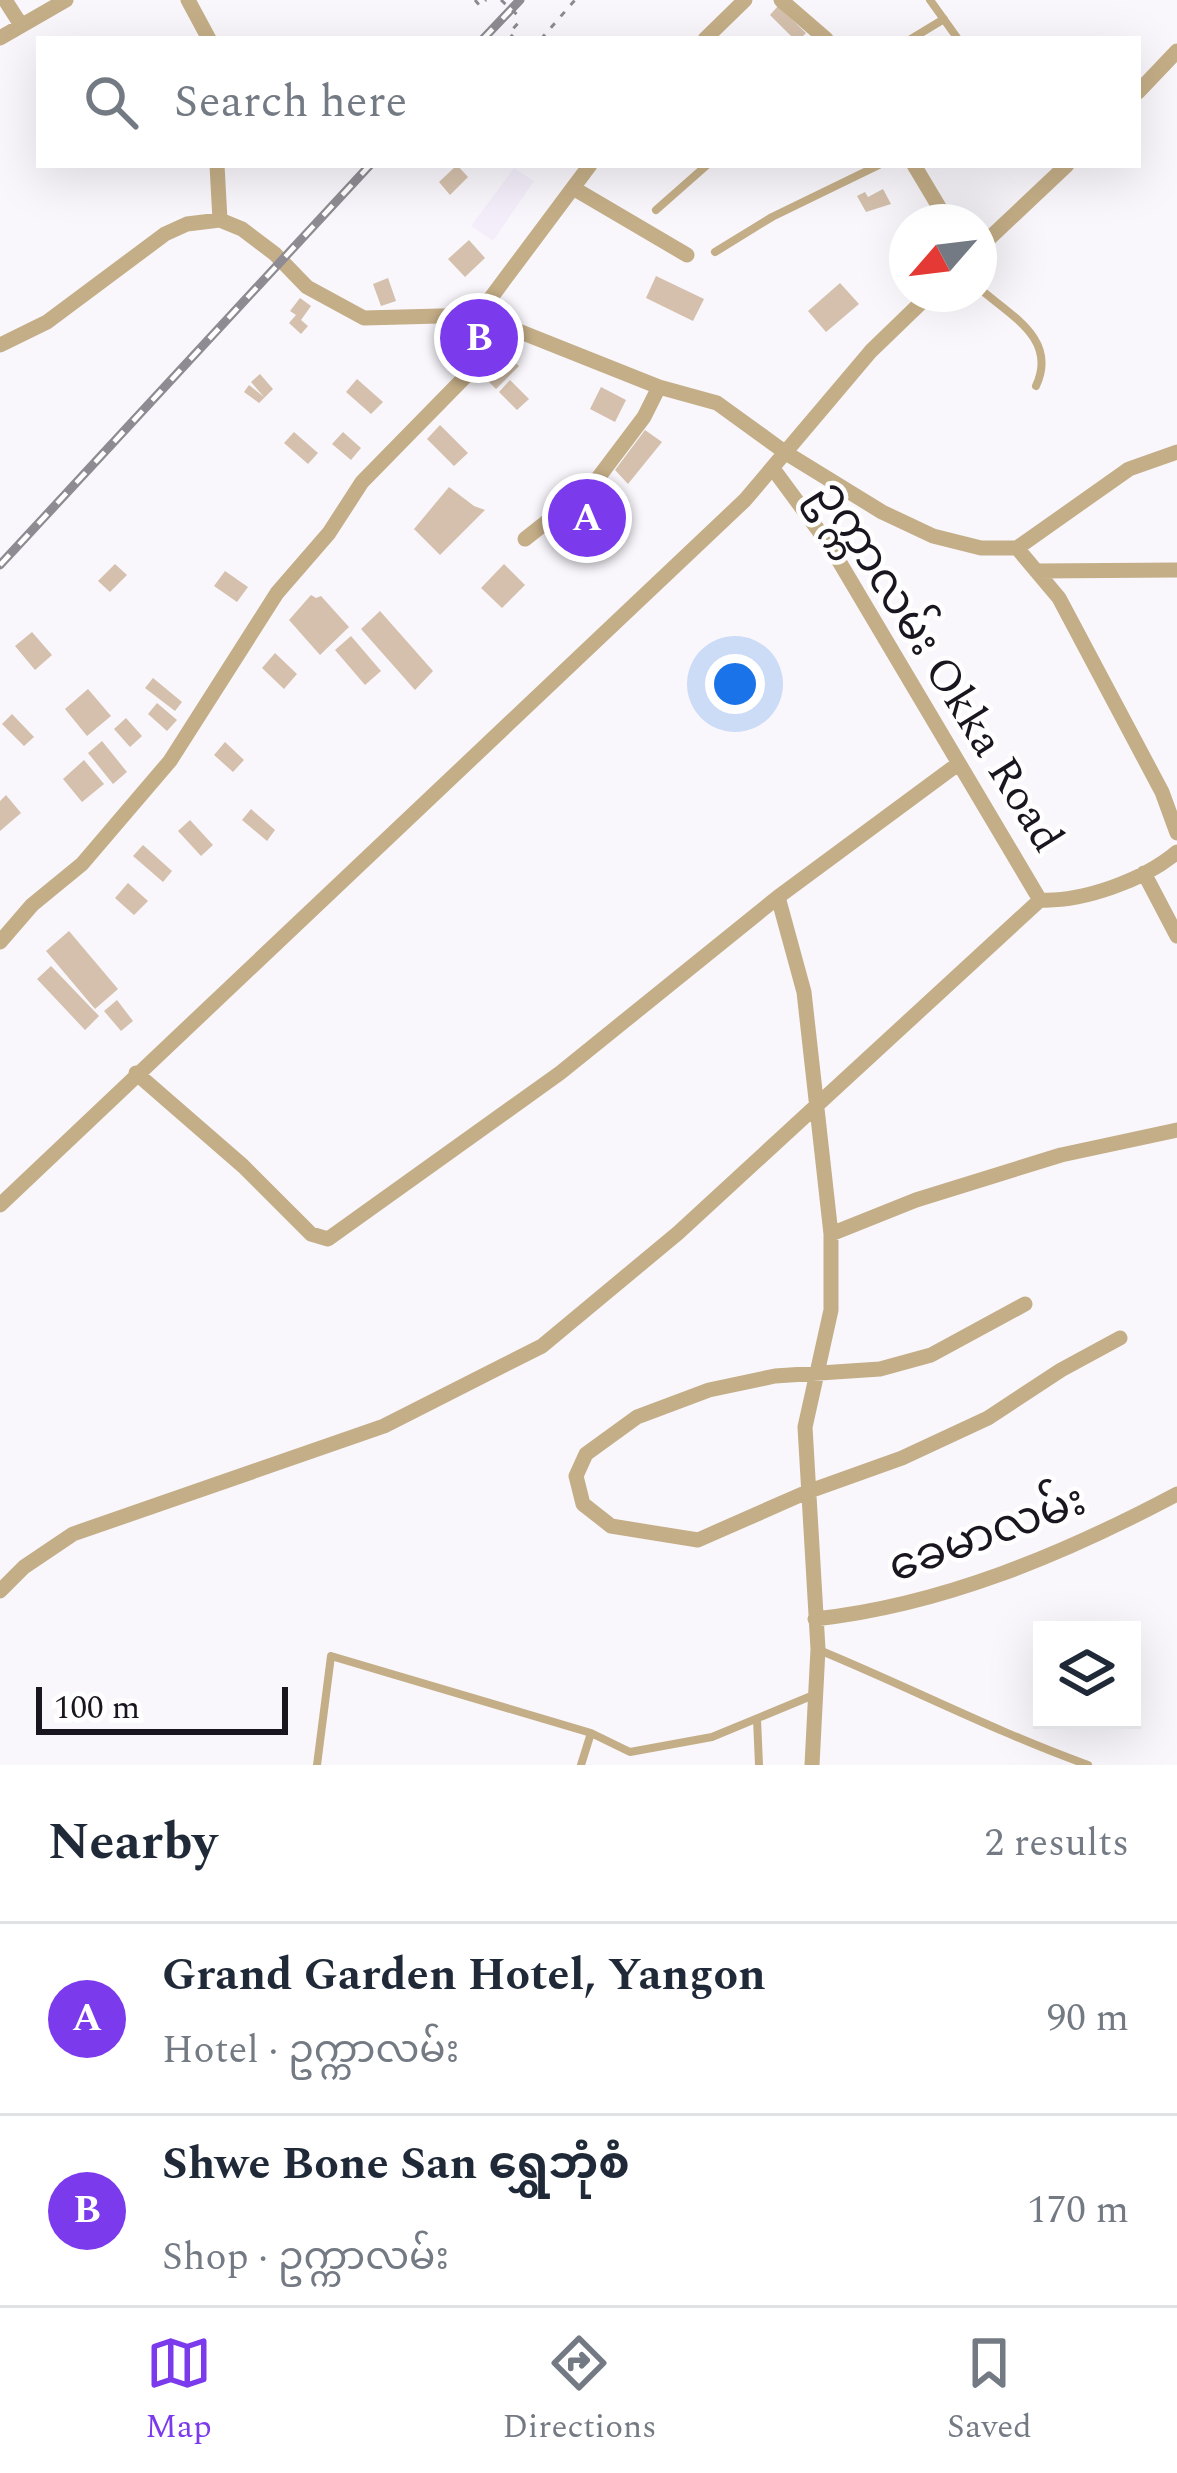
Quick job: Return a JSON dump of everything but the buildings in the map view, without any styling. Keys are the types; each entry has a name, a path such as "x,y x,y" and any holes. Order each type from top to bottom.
{"street":[{"path":"5,0 21,25"},
{"path":"0,38 66,0"},
{"path":"188,0 207,36"},
{"path":"708,36 745,0"},
{"path":"781,0 823,36"},
{"path":"1141,89 1177,51"},
{"path":"218,168 220,220"},
{"path":"478,315 588,168"},
{"path":"916,168 937,204"},
{"path":"997,228 1048,172"},
{"path":"573,188 687,255"},
{"path":"0,345 47,322 165,234 187,224 220,220 242,229 307,287 364,318 478,315 659,387 717,403 785,453 882,512 933,536 981,548 1017,548 1129,470 1177,452"},
{"path":"0,1205 774,470 871,351 911,312"},
{"path":"0,942 32,905 82,864 170,761 277,593 328,533 362,482 512,329"},
{"path":"525,539 592,486 644,417 659,387"},
{"name":"ဥက္ကာလမ်း Okka Road","path":"774,470 830,546 1040,900"},
{"path":"1017,548 1059,598 1169,789 1177,833"},
{"path":"1036,571 1177,570"},
{"path":"136,1073 244,1166 311,1234 328,1239 560,1073 778,897 958,764"},
{"path":"0,1591 24,1567 73,1534 384,1426 542,1346 678,1233 1040,900 1086,894 1144,872 1177,853"},
{"path":"1144,872 1177,936"},
{"path":"778,897 804,992 831,1234 831,1310 805,1427 818,1649 812,1765"},
{"path":"831,1234 916,1200 1060,1155 1177,1130"},
{"path":"1025,1304 931,1355 880,1369 775,1376 709,1390 637,1417 586,1454 576,1476 583,1504 611,1526 698,1540 988,1418 1060,1370 1120,1339"},
{"name":"ခေမာလမ်း","path":"815,1619 878,1612 1003,1572 1080,1544 1177,1494"}],"lane":[{"path":"930,0 956,36"},
{"path":"916,36 944,19"},
{"path":"656,210 704,168"},
{"path":"715,252 772,217 873,168"},
{"path":"997,304 1026,329 1044,355 1036,386"},
{"path":"818,1649 1088,1765"},
{"path":"317,1765 331,1656 591,1733 630,1752 712,1737 816,1694"},
{"path":"757,1718 759,1765"},
{"path":"581,1765 591,1733"}],"path":[{"path":"475,0 480,6 486,0"},
{"path":"501,0 522,19 509,33 512,36"},
{"path":"544,36 575,0"}],"shaded area":[{"path":"514,168 534,181 493,241 471,226"}],"railway":[{"path":"486,36 520,0"},
{"path":"0,565 367,168"}],"place":[{"name":"Shwe Bone San ရွှေဘုံစံ","path":"479,338"},
{"name":"Grand Garden Hotel, Yangon","path":"587,518"}]}
